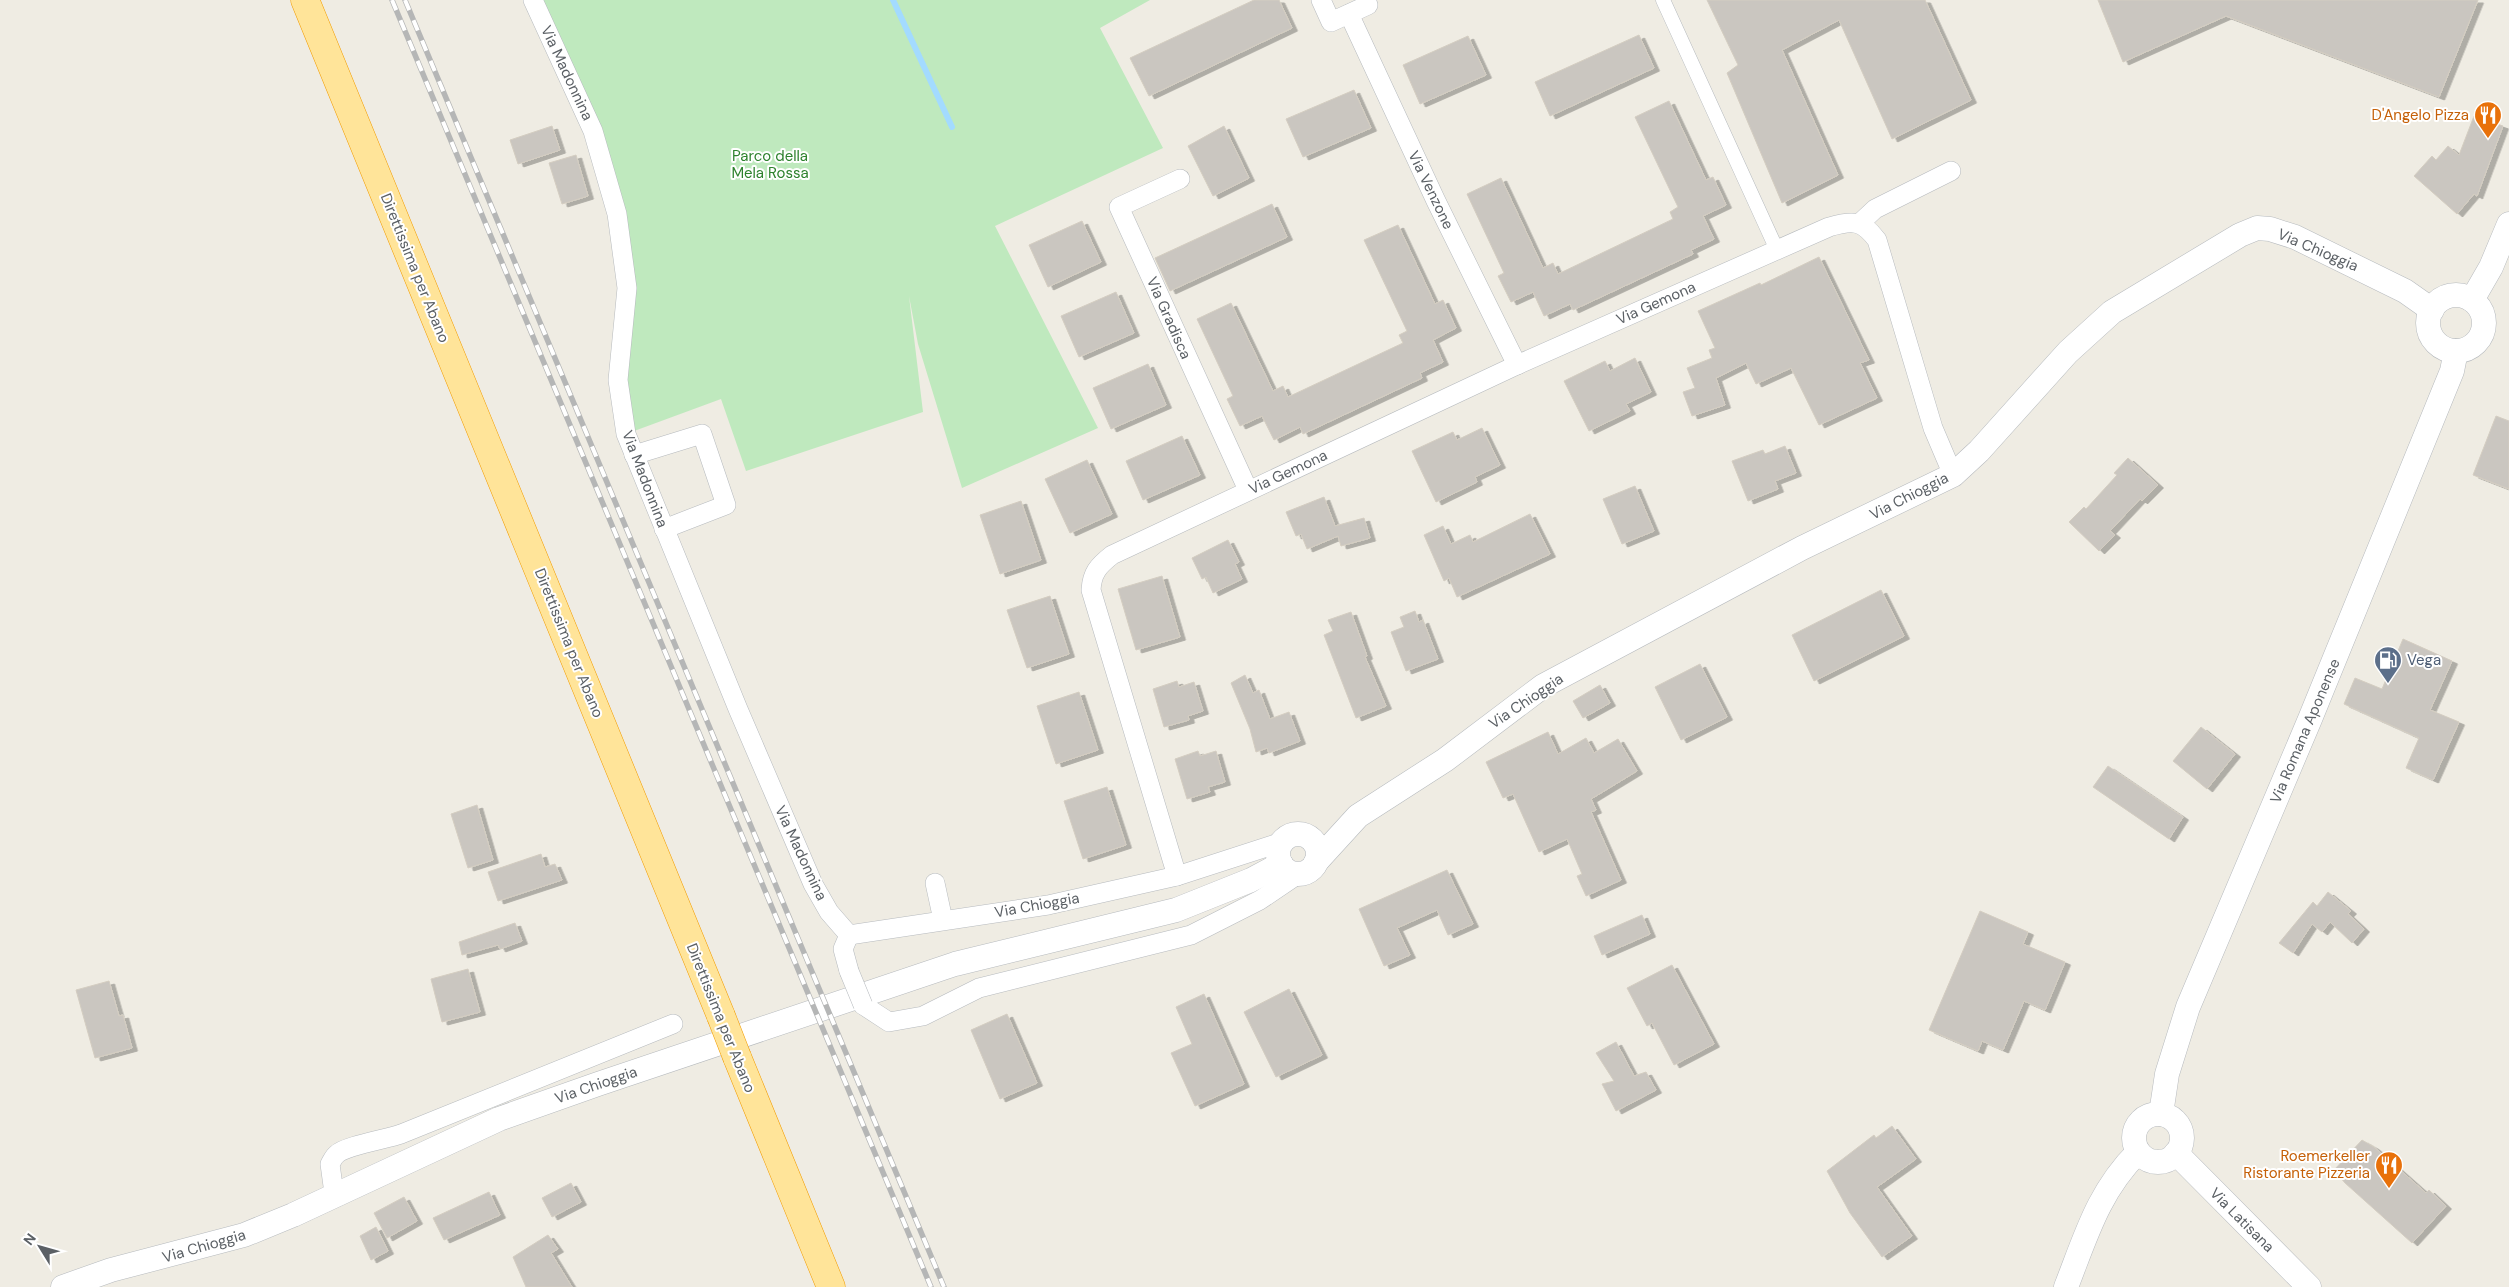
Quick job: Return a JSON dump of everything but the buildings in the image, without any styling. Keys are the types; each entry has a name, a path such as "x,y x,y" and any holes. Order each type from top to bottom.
{"highway":[{"name":"Direttissima per Abano","path":"305,0 831,1287"}],"street":[{"name":"Via Madonnina","path":"532,0 594,130 617,214 627,288 618,380 626,434 813,884 829,912 849,935"},
{"path":"1321,0 1331,22 1368,5 1366,0"},
{"path":"1663,0 1777,250"},
{"name":"Via Venzone","path":"1349,14 1436,201 1517,365"},
{"path":"1951,171 1874,209 1860,223 1870,230 1877,240 1933,428 1953,475"},
{"name":"Via Gradisca","path":"1180,179 1119,207 1248,490"},
{"name":"Via Gemona","path":"1177,876 1091,590 1092,577 1099,565 1112,555 1517,365 1829,227 1847,222 1860,223"},
{"path":"2472,300 2492,267 2509,224"},
{"name":"Via Chioggia","path":"63,1287 111,1270 244,1235 293,1215 500,1119 598,1084 955,964 1176,910 1251,880 1296,855 1445,760 1543,686 1802,548 1953,475 1979,451 2068,352 2112,312 2240,235 2257,228 2270,229 2295,237 2356,265 2405,291 2432,310"},
{"path":"2454,295 2472,300 2482,311 2483,331 2471,347 2456,351 2446,350 2432,338 2428,328 2432,310 2437,302 2454,295"},
{"name":"Via Romana Aponense","path":"2161,1114 2167,1074 2188,1007 2321,693 2452,371 2456,351"},
{"path":"634,455 702,434 726,506 664,529"},
{"name":"Via Chioggia","path":"1296,855 1260,900 1191,935 980,988 923,1016 889,1022 863,1005 849,971 843,949 849,935 1048,905 1177,876 1296,855"},
{"path":"935,883 943,920"},
{"name":"Via Chioggia","path":"341,1192 333,1186 330,1164 337,1153 350,1146 377,1142 401,1134 673,1024"},
{"path":"2161,1114 2170,1117 2177,1124 2181,1132 2182,1142 2176,1153 2163,1162 2154,1162 2145,1159 2138,1152 2134,1134 2137,1125 2143,1118 2161,1114"},
{"path":"2066,1287 2101,1199 2114,1178 2138,1152"},
{"name":"Via Latisana","path":"2176,1153 2309,1287"}],"green space":[{"name":"Parco della Mela Rossa","path":"528,0 1150,0 1100,28 1163,148 995,226 1098,428 962,488 918,344 909,296 923,412 746,471 721,399 626,434 627,288 603,166"}],"waterway":[{"path":"893,0 952,127"}],"railway":[{"path":"392,0 931,1287"},
{"path":"405,0 944,1287"}],"place":[{"name":"D'Angelo Pizza","path":"2488,139"},
{"name":"Vega","path":"2388,684"},
{"name":"Roemerkeller Ristorante Pizzeria","path":"2389,1189"}]}
